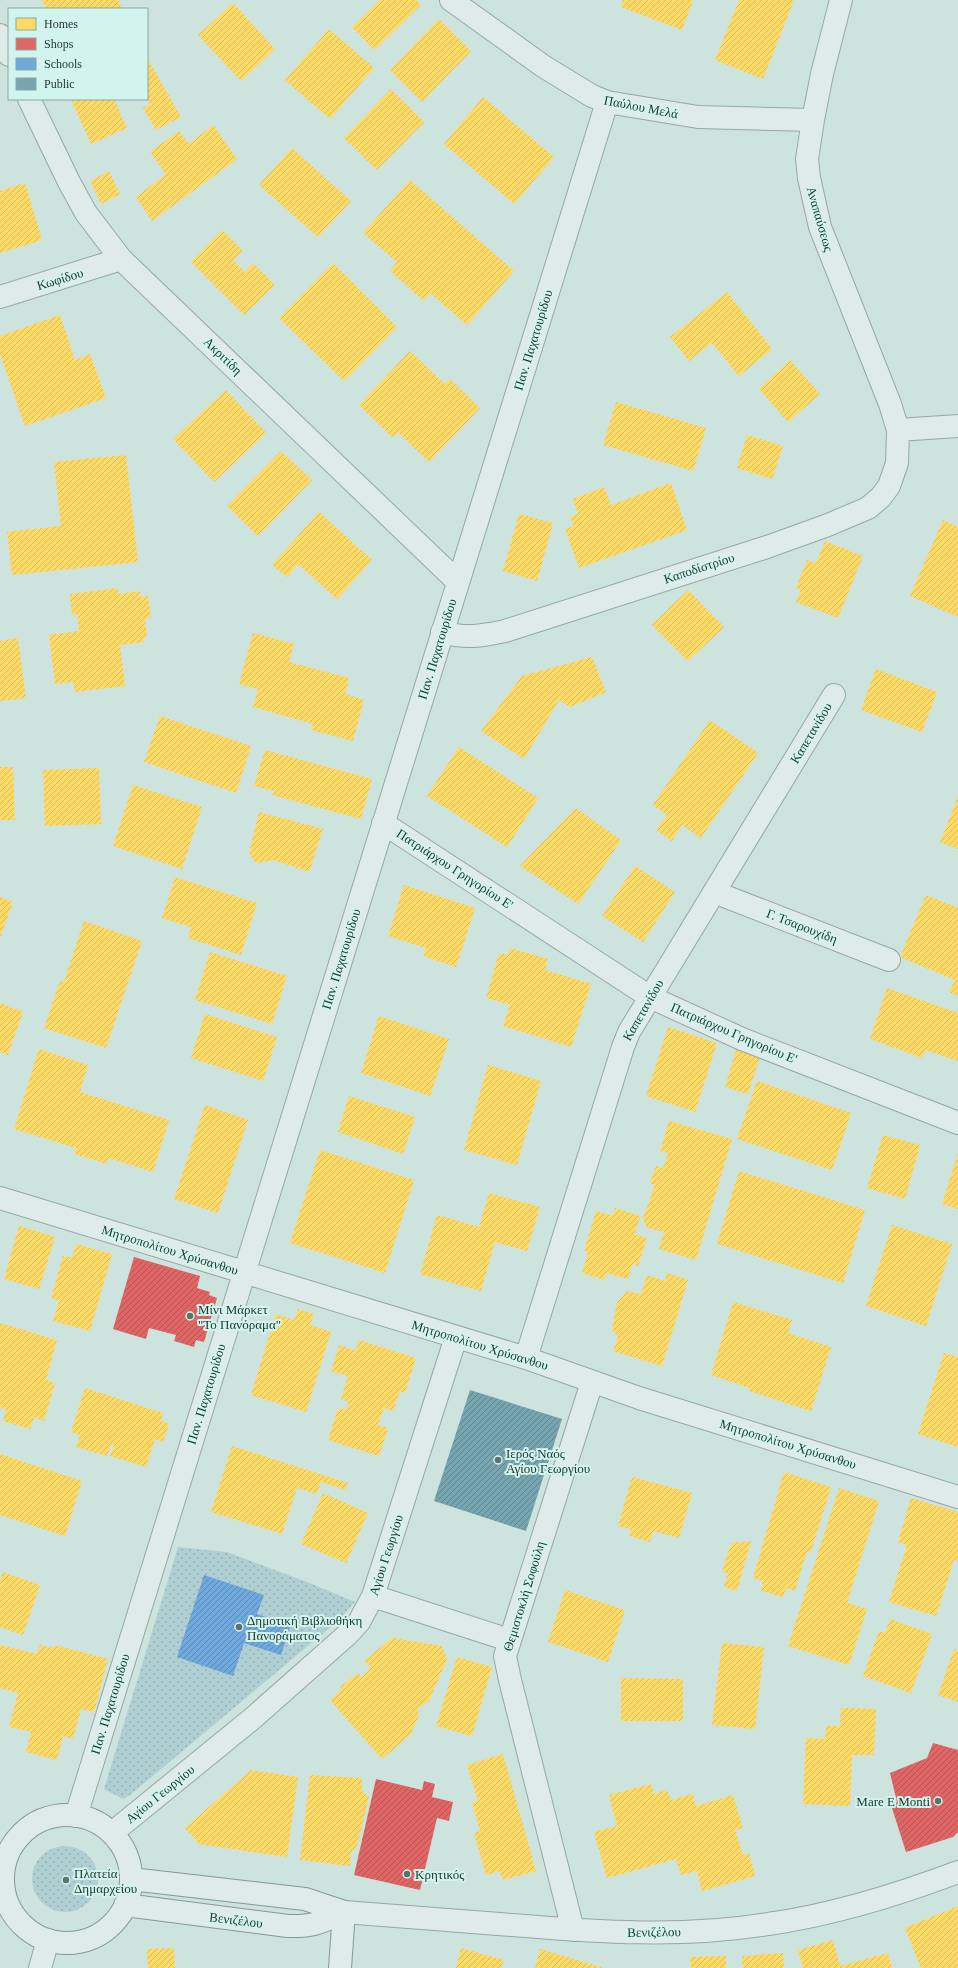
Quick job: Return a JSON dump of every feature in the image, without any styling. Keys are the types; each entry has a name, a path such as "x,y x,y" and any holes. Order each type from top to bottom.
{"street":[{"name":"Παύλου Μελά","path":"451,0 543,66 592,96 607,102 698,117 813,120"},
{"name":"Αναπαύσεως","path":"841,0 813,120 808,159 808,178 820,227 890,404 898,430"},
{"path":"0,35 8,53"},
{"name":"Ακριτίδη","path":"29,100 69,182 86,213 121,259 458,582"},
{"name":"Παν. Παχατουρίδου","path":"76,1816 607,102"},
{"name":"Κωφίδου","path":"0,297 121,259"},
{"path":"898,430 958,426"},
{"name":"Καποδίστρίου","path":"442,632 466,637 482,636 504,631 767,547 858,513 868,508 881,497 894,476 897,463 898,430"},
{"name":"Καπετανίδου","path":"526,1358 623,1047 650,997 834,695"},
{"name":"Πατριάρχου Γρηγορίου Ε'","path":"383,822 650,997 742,1039 958,1124"},
{"name":"Γ. Τσαρουχίδη","path":"714,892 889,960"},
{"name":"Μητροπολίτου Χρύσανθου","path":"0,1198 526,1358 639,1398 958,1497"},
{"name":"Αγίου Γεωργίου","path":"112,1833 253,1718 348,1634 366,1612 373,1596 456,1337"},
{"name":"Θεμιστοκλή Σοφούλη","path":"573,1930 505,1656 592,1382"},
{"path":"373,1596 509,1640"},
{"path":"76,1816 95,1821 112,1833 126,1854 131,1879 129,1896 114,1922 98,1935 79,1942 58,1943 29,1931 15,1915 6,1895 2,1873 10,1851 16,1841 28,1829 42,1820 53,1817 76,1816"},
{"name":"Βενιζέλου","path":"131,1879 306,1899 344,1912 573,1930 667,1932 768,1924 796,1920 866,1902 958,1872"},
{"name":"Βενιζέλου","path":"125,1905 304,1927 315,1925 344,1912"},
{"path":"340,1968 344,1912"},
{"path":"40,1968 48,1940"}],"shaded area":[{"path":"178,1547 227,1552 355,1602 340,1619 130,1795 123,1799 104,1789"},
{"path":"65,1846 78,1848 93,1861 96,1866 98,1879 96,1892 83,1907 78,1910 65,1912 52,1910 37,1897 34,1892 32,1879 34,1866 47,1851 52,1848"}],"building: Homes":[{"path":"42,0 118,0 122,8 46,8"},
{"path":"380,0 416,0 421,5 374,50 352,27"},
{"path":"623,0 693,0 682,30 621,7"},
{"path":"739,0 794,0 763,79 715,60"},
{"path":"233,3 275,49 241,81 198,35"},
{"path":"439,19 471,51 422,102 390,70"},
{"path":"329,29 374,68 330,119 285,80"},
{"path":"148,62 181,117 156,130 143,108 150,104 148,100"},
{"path":"391,89 424,122 377,170 344,138"},
{"path":"483,97 554,157 514,204 444,144"},
{"path":"71,100 114,100 127,128 91,144"},
{"path":"213,125 237,159 152,221 136,197 166,174 150,152 179,131 189,144"},
{"path":"292,148 351,201 318,237 259,185"},
{"path":"109,171 120,194 101,204 90,181"},
{"path":"410,180 514,271 467,325 430,293 424,301 390,271 397,262 363,233"},
{"path":"25,183 42,240 0,253 0,191"},
{"path":"222,230 243,251 233,260 245,272 253,263 275,285 244,315 191,262"},
{"path":"333,263 397,327 344,381 279,318"},
{"path":"727,292 772,349 739,376 712,343 689,361 670,337"},
{"path":"60,315 75,360 90,354 106,398 25,426 0,354 0,336"},
{"path":"410,351 445,384 450,379 480,408 429,462 398,432 393,438 359,405"},
{"path":"790,360 820,394 788,422 759,389"},
{"path":"226,390 266,433 214,482 173,439"},
{"path":"616,402 706,428 693,471 603,445"},
{"path":"747,435 783,446 772,479 737,468"},
{"path":"281,451 312,480 258,536 227,506"},
{"path":"126,455 138,562 12,575 7,532 61,526 54,462"},
{"path":"671,483 687,530 579,568 565,529 574,526 570,517 578,514 573,499 604,487 611,505"},
{"path":"319,512 372,560 337,599 298,564 287,577 272,565"},
{"path":"519,514 553,523 537,581 503,571"},
{"path":"943,520 958,527 958,617 910,596"},
{"path":"825,541 863,556 838,618 796,602 801,590 796,588 807,560 816,563"},
{"path":"118,588 118,594 140,591 141,597 148,596 151,617 145,619 147,637 143,638 144,642 120,645 125,686 75,692 73,682 55,684 49,635 79,631 77,614 72,615 70,594"},
{"path":"688,590 724,627 688,661 652,625"},
{"path":"253,633 294,644 289,662 349,678 345,694 364,700 353,741 311,730 313,724 253,707 258,689 239,684"},
{"path":"18,638 26,698 0,701 0,641"},
{"path":"592,657 606,692 570,707 559,700 524,759 481,731 522,676"},
{"path":"876,669 937,692 922,732 861,710"},
{"path":"160,716 251,746 236,793 144,762"},
{"path":"710,720 758,753 701,838 682,825 672,841 656,830 667,815 653,805"},
{"path":"459,747 538,798 507,847 427,796"},
{"path":"265,750 372,779 361,819 272,795 274,791 254,786"},
{"path":"0,767 13,767 15,820 0,820"},
{"path":"99,768 101,824 45,826 43,770"},
{"path":"133,785 202,807 182,869 113,846"},
{"path":"958,797 958,849 940,842"},
{"path":"576,808 621,840 578,904 520,866"},
{"path":"259,812 323,829 309,872 274,860 256,863 249,853"},
{"path":"635,866 675,892 643,942 602,916"},
{"path":"175,877 257,903 241,955 188,938 191,927 162,918"},
{"path":"404,885 475,908 456,967 423,956 426,948 388,936"},
{"path":"926,895 958,908 958,996 949,992 955,980 900,957"},
{"path":"0,897 13,902 0,938"},
{"path":"84,921 142,941 106,1048 44,1028 60,981 64,982"},
{"path":"510,948 548,959 545,970 591,984 571,1047 503,1026 510,1005 486,998 499,953 508,955"},
{"path":"210,952 287,976 272,1024 195,1000"},
{"path":"887,988 958,1013 958,1061 925,1050 922,1058 870,1039"},
{"path":"0,1003 23,1012 8,1055 0,1052"},
{"path":"205,1014 277,1037 263,1081 191,1058"},
{"path":"379,1016 449,1039 430,1096 361,1073"},
{"path":"668,1027 717,1043 695,1112 646,1096"},
{"path":"737,1047 761,1054 748,1094 725,1087"},
{"path":"39,1049 88,1065 80,1092 169,1120 153,1172 108,1158 107,1164 74,1154 76,1148 14,1129"},
{"path":"488,1065 541,1081 517,1165 464,1150"},
{"path":"757,1081 851,1113 832,1170 737,1139"},
{"path":"349,1096 415,1117 403,1154 338,1132"},
{"path":"205,1105 248,1120 218,1213 174,1199"},
{"path":"669,1121 732,1139 696,1260 659,1249 664,1232 647,1228 643,1218 655,1185 650,1183 656,1166 663,1168 668,1153 660,1151"},
{"path":"883,1135 920,1145 905,1199 867,1188"},
{"path":"320,1150 414,1180 385,1273 290,1243"},
{"path":"958,1153 958,1209 942,1204"},
{"path":"739,1171 865,1210 843,1283 717,1244"},
{"path":"489,1193 540,1207 527,1251 495,1242 481,1291 420,1274 437,1215 479,1227"},
{"path":"615,1208 641,1216 634,1234 647,1238 638,1266 632,1264 628,1279 606,1273 604,1280 582,1273 588,1252 584,1251 596,1211 613,1216"},
{"path":"892,1225 952,1244 926,1326 866,1306"},
{"path":"19,1226 55,1237 39,1289 4,1279"},
{"path":"76,1244 112,1254 90,1331 53,1321 59,1301 51,1298 63,1256 72,1258"},
{"path":"667,1273 688,1280 662,1366 613,1351 618,1337 612,1330 617,1302 627,1291 641,1294 647,1275 665,1281"},
{"path":"733,1302 792,1320 788,1333 831,1347 811,1411 749,1391 750,1388 711,1375"},
{"path":"298,1309 314,1314 310,1325 331,1332 306,1412 251,1395 276,1314 294,1320"},
{"path":"0,1323 57,1340 46,1380 55,1383 44,1421 34,1417 30,1429 3,1421 6,1409 1,1407 0,1411"},
{"path":"359,1340 416,1358 405,1393 400,1391 393,1411 384,1408 378,1425 388,1428 379,1456 328,1440 338,1408 346,1410 349,1402 341,1399 348,1376 331,1371 339,1345 356,1351"},
{"path":"944,1353 958,1357 958,1447 918,1434"},
{"path":"85,1388 163,1413 161,1421 169,1424 163,1442 155,1439 146,1467 110,1456 114,1445 111,1444 107,1456 76,1447 80,1435 71,1432"},
{"path":"232,1446 348,1483 346,1490 321,1482 317,1494 297,1488 282,1534 211,1512"},
{"path":"0,1454 82,1481 65,1536 0,1515"},
{"path":"784,1472 831,1487 811,1552 807,1551 795,1591 786,1588 783,1597 761,1591 763,1581 753,1578"},
{"path":"632,1477 692,1493 679,1538 653,1531 650,1542 630,1536 631,1529 618,1526"},
{"path":"839,1488 879,1501 847,1603 867,1609 849,1665 788,1646"},
{"path":"323,1493 368,1513 346,1563 301,1544"},
{"path":"911,1498 958,1512 958,1561 954,1560 936,1616 889,1602 907,1545 898,1542"},
{"path":"751,1541 737,1591 724,1587 728,1573 722,1572 731,1543"},
{"path":"3,1572 40,1585 23,1635 0,1627 0,1581"},
{"path":"565,1590 625,1610 608,1662 548,1642"},
{"path":"890,1619 932,1634 911,1693 863,1676 879,1631 885,1633"},
{"path":"392,1638 442,1646 447,1659 429,1701 417,1709 419,1716 410,1735 382,1759 330,1700 342,1689 340,1687 358,1673 362,1677 371,1667 364,1661"},
{"path":"722,1643 764,1647 755,1729 712,1725"},
{"path":"0,1645 37,1654 40,1645 54,1648 55,1645 108,1659 94,1712 81,1709 73,1739 63,1736 57,1760 26,1752 31,1732 9,1727 18,1693 0,1688"},
{"path":"954,1649 958,1651 958,1702 938,1695"},
{"path":"457,1657 492,1667 472,1736 436,1726"},
{"path":"621,1678 683,1679 683,1721 621,1721"},
{"path":"841,1708 876,1709 874,1755 852,1755 850,1806 803,1804 806,1738 825,1739 826,1726 840,1726"},
{"path":"503,1754 536,1871 503,1880 500,1871 486,1875 474,1833 480,1831 472,1802 478,1801 467,1765"},
{"path":"251,1770 298,1777 287,1857 199,1844 185,1828"},
{"path":"310,1775 362,1778 362,1791 369,1797 357,1847 351,1852 350,1866 300,1860"},
{"path":"651,1784 654,1794 667,1790 671,1800 693,1794 696,1806 733,1795 743,1828 735,1830 743,1855 749,1853 755,1876 702,1891 697,1871 681,1875 676,1859 607,1878 594,1832 617,1826 609,1795"},
{"path":"958,1906 958,1968 921,1968 905,1928"},
{"path":"833,1940 840,1966 888,1953 892,1968 803,1968 798,1950"},
{"path":"174,1948 175,1968 148,1968 147,1949"},
{"path":"461,1948 504,1960 501,1968 456,1968"},
{"path":"540,1949 604,1968 535,1968"},
{"path":"783,1953 784,1968 743,1968 742,1956"},
{"path":"726,1956 726,1968 691,1968 690,1957"}],"building: Shops":[{"path":"134,1257 200,1276 197,1288 210,1292 209,1295 217,1298 204,1342 196,1340 194,1347 174,1341 176,1335 149,1328 146,1339 113,1329"},
{"path":"933,1743 958,1750 958,1832 953,1837 906,1852 891,1805 897,1802 890,1773 927,1758"},
{"path":"376,1779 422,1790 424,1781 435,1784 432,1797 453,1802 449,1821 437,1818 420,1890 354,1875"}],"building: Schools":[{"name":"Δημοτική Βιβλιοθήκη Πανοράματος","path":"204,1575 264,1595 257,1614 291,1625 281,1655 244,1643 233,1676 177,1657"}],"building: Public":[{"name":"Ιερός Ναός Αγίου Γεωργίου","path":"470,1390 562,1419 526,1531 434,1501"}],"place":[{"name":"Μίνι Μάρκετ \"Το Πανόραμα\"","path":"190,1316"},
{"name":"Ιερός Ναός Αγίου Γεωργίου","path":"498,1460"},
{"name":"Δημοτική Βιβλιοθήκη Πανοράματος","path":"239,1627"},
{"name":"Mare E Monti","path":"938,1801"},
{"name":"Κρητικός","path":"407,1874"},
{"name":"Πλατεία Δημαρχείου","path":"66,1880"}]}
